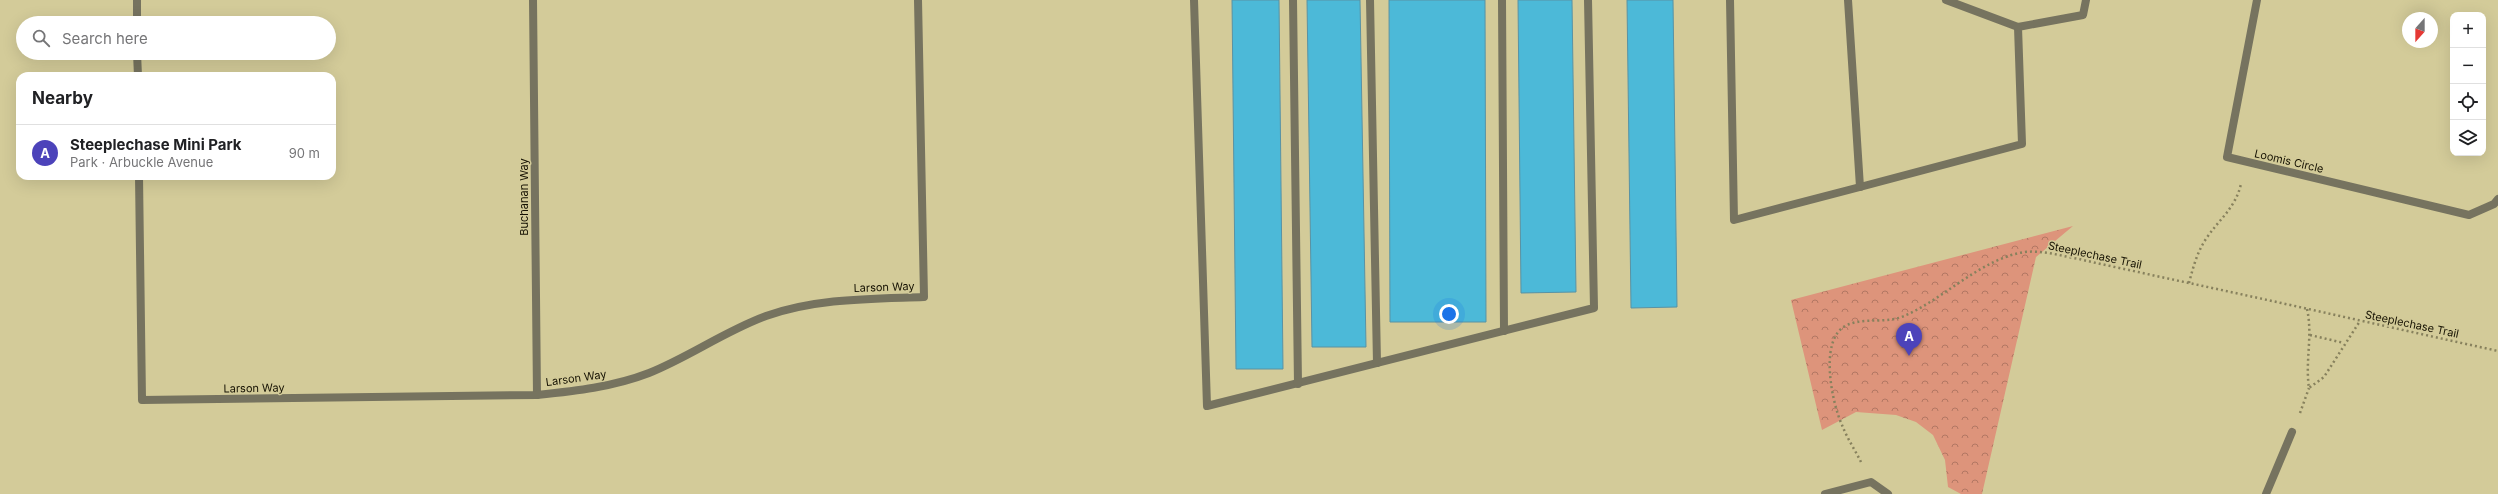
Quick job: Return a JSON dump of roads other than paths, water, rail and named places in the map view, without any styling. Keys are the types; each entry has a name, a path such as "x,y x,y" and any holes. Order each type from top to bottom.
{"street":[{"path":"137,0 137,16"},
{"name":"Buchanan Way","path":"533,0 536,395"},
{"name":"Larson Way","path":"139,180 142,400 536,395 582,390 648,374 735,329 766,316 799,307 832,301 924,297 918,0"},
{"path":"1194,0 1207,406 1594,308 1588,0"},
{"path":"1293,0 1298,384"},
{"path":"1370,0 1377,363"},
{"path":"1502,0 1504,331"},
{"path":"1730,0 1734,220 2022,144 2018,27"},
{"path":"1848,0 1860,186"},
{"path":"1946,0 2018,27 2083,15 2086,0"},
{"name":"Loomis Circle","path":"2257,0 2227,157 2469,214 2494,204 2498,199"},
{"path":"138,60 138,72"},
{"path":"2266,494 2292,432"},
{"path":"1825,494 1871,482 1888,494"}],"place":[{"name":"Steeplechase Mini Park","path":"1909,356"}]}
